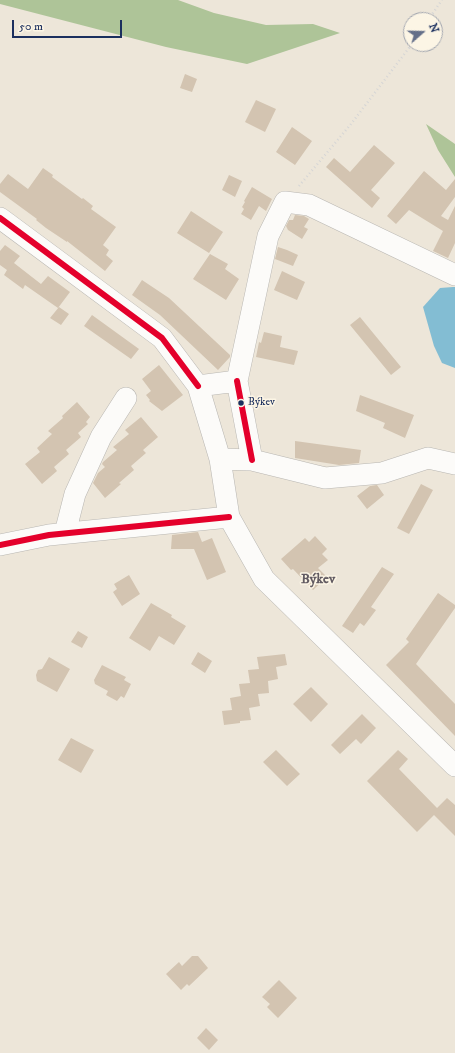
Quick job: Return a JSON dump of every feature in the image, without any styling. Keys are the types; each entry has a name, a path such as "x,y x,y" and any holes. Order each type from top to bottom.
{"street":[{"path":"252,460 237,381 268,236 285,202 309,205 455,275"},
{"path":"0,218 162,338 198,386 220,459 229,517 264,579 455,766"},
{"path":"198,386 237,381"},
{"path":"65,534 75,494 91,458 101,437 126,398"},
{"path":"220,459 252,460 325,478 382,473 428,458 455,464"},
{"path":"0,544 49,535 229,517"}],"path":[{"path":"434,12 442,0"},
{"path":"285,202 351,124 406,52"}],"green space":[{"path":"0,0 178,0 214,13 266,25 313,24 340,33 247,64 166,47 0,4"},
{"path":"426,124 455,144 455,177 438,150"}],"water":[{"path":"455,287 455,368 442,363 434,346 423,307 440,288"}],"building":[{"path":"185,74 197,79 192,92 180,88"},
{"path":"256,100 276,109 265,132 245,122"},
{"path":"292,127 312,141 295,165 276,152"},
{"path":"374,145 395,163 371,190 380,198 372,208 326,167 334,158 350,172"},
{"path":"43,168 53,175 52,177 93,206 91,209 116,227 103,245 109,250 106,255 113,261 105,271 0,192 0,184 8,174 28,189"},
{"path":"424,171 446,190 455,179 455,197 441,216 448,220 455,206 455,243 448,258 433,251 443,231 409,210 396,224 387,216"},
{"path":"229,175 242,181 235,197 222,190"},
{"path":"252,187 272,199 266,211 259,206 251,220 241,214 244,209 242,207 245,202 244,201"},
{"path":"191,211 223,232 209,253 177,233"},
{"path":"295,215 304,216 309,219 304,227 308,229 302,239 288,230 286,226 289,220 293,220"},
{"path":"5,245 20,256 14,263 41,284 48,276 70,292 58,308 25,285 23,289 4,275 7,270 0,265 0,251"},
{"path":"278,247 298,255 293,266 275,259"},
{"path":"210,254 228,264 225,269 239,279 226,300 193,279"},
{"path":"282,271 305,282 297,300 274,290"},
{"path":"142,280 169,298 230,355 230,357 218,370 160,315 132,295"},
{"path":"59,307 69,314 61,325 50,318"},
{"path":"92,315 139,349 131,359 84,326"},
{"path":"360,317 401,367 391,375 350,325"},
{"path":"264,332 282,336 280,347 298,351 294,365 256,357 259,342 261,343"},
{"path":"159,365 183,395 162,411 149,401 150,400 146,395 151,391 142,379"},
{"path":"360,395 414,415 405,438 383,428 385,423 356,411"},
{"path":"77,402 90,417 86,422 88,424 78,433 81,437 66,450 69,454 54,467 57,471 42,484 25,464 40,452 37,448 52,434 48,431 63,418 62,416"},
{"path":"141,417 158,437 143,450 146,453 131,466 134,470 105,498 93,483 98,473 105,467 102,464 103,462 117,450 113,447 129,434 125,430"},
{"path":"295,441 361,450 359,463 339,465 295,458"},
{"path":"421,484 433,490 409,534 397,528"},
{"path":"377,485 384,495 367,509 357,496 370,486"},
{"path":"198,532 202,542 212,538 226,572 207,580 194,549 171,549 172,535"},
{"path":"315,536 327,549 322,554 328,560 318,568 327,577 313,590 281,559 305,538 309,542"},
{"path":"382,567 394,574 371,607 376,610 364,626 360,623 353,633 342,626"},
{"path":"129,575 140,594 122,606 113,592 117,589 114,584"},
{"path":"438,593 455,605 455,608 416,664 455,704 455,736 386,665 409,642 406,639"},
{"path":"151,603 172,615 171,617 186,626 174,645 159,636 150,651 129,638"},
{"path":"78,631 88,637 82,648 71,642"},
{"path":"198,652 212,661 205,673 191,664"},
{"path":"285,654 287,665 276,667 278,679 268,681 269,693 258,694 260,706 249,708 251,720 224,725 222,711 232,710 230,698 241,696 239,684 250,683 248,670 259,669 257,657"},
{"path":"49,657 70,669 57,692 37,681 36,675 38,670 42,669"},
{"path":"102,665 126,677 124,680 131,684 124,698 121,696 117,701 106,695 108,691 95,684 94,680"},
{"path":"311,687 328,704 311,722 293,704"},
{"path":"362,714 376,728 361,744 356,739 340,754 331,745"},
{"path":"71,738 94,750 81,773 58,760"},
{"path":"276,750 300,774 287,786 263,762"},
{"path":"398,750 408,759 399,769 437,808 447,798 455,805 455,836 434,815 417,832 367,781"},
{"path":"192,956 198,956 208,968 189,986 187,984 181,990 166,974 179,962 182,966"},
{"path":"279,980 297,998 278,1018 267,1007 270,1004 262,997"},
{"path":"206,1028 218,1040 209,1050 197,1038"}],"transit line":[{"path":"0,218 162,338 198,386"},
{"path":"237,381 252,460"},
{"path":"0,545 49,535 229,517"}],"place":[{"name":"Býkev","path":"241,403"}],"district":[{"name":"Býkev","path":"318,580"}]}
